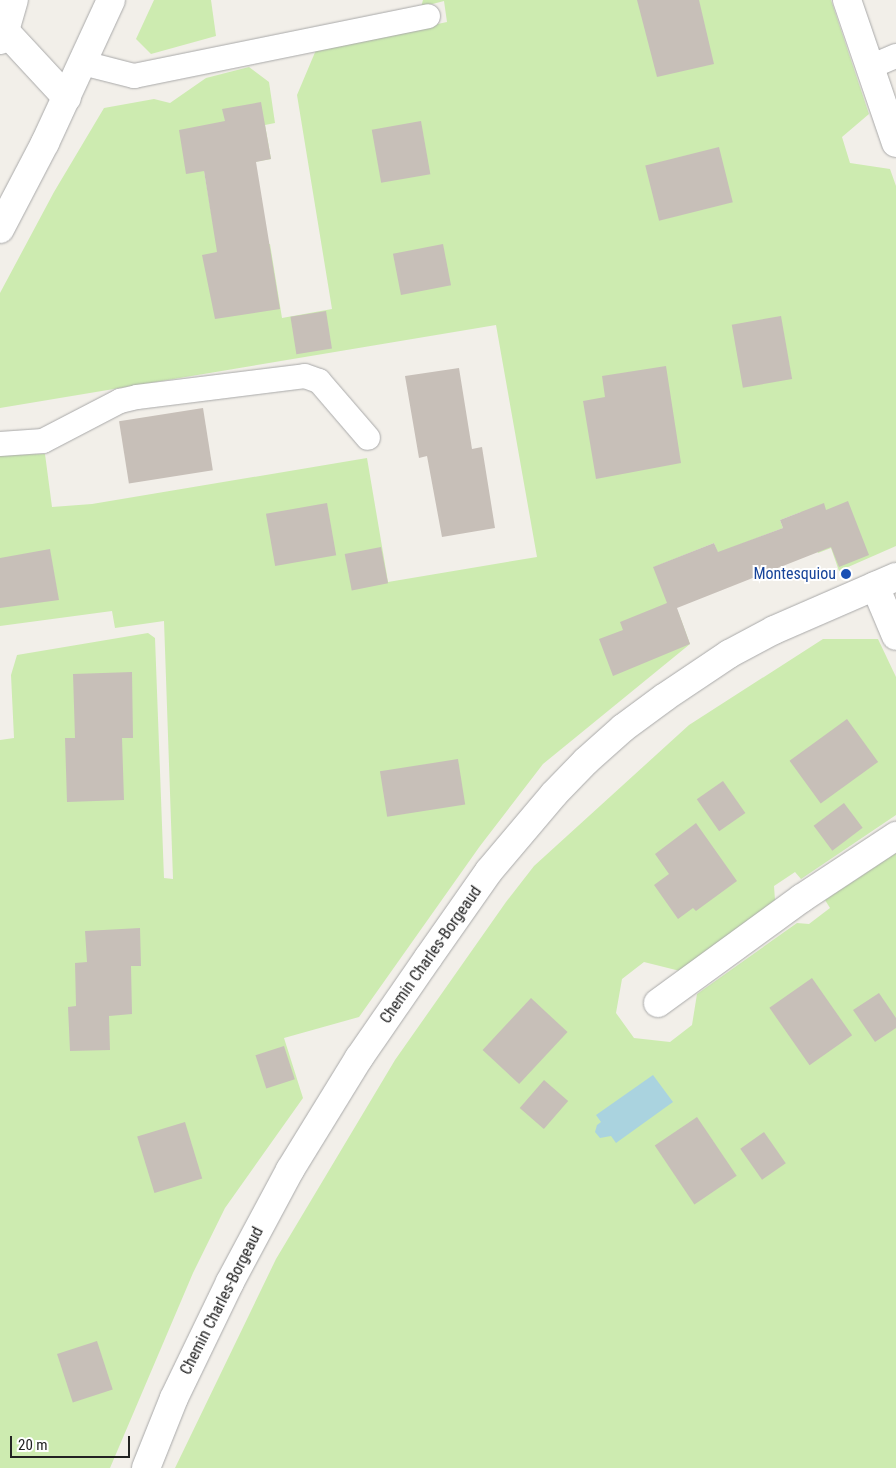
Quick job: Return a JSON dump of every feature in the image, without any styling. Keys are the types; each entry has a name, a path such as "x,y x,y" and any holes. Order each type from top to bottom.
{"street":[{"path":"14,0 2,36 67,98"},
{"path":"0,229 67,98 112,0"},
{"path":"847,0 896,143"},
{"name":"Chemin Charles-Borgeaud","path":"146,1468 174,1398 230,1282 290,1170 359,1058 489,871 554,794 586,760 623,728 665,696 729,654 774,630 885,582 896,636"},
{"path":"658,1003 802,898 896,836"}],"lane":[{"path":"83,63 134,76 428,16"},
{"path":"870,67 896,56"},
{"path":"0,444 43,440 120,401 305,376 319,380 368,438"}],"green space":[{"path":"154,0 211,0 216,36 151,54 136,39"},
{"path":"423,0 831,0 869,114 842,137 850,163 890,169 896,186 896,546 839,571 831,548 818,553 801,512 780,520 783,528 736,546 731,586 714,543 654,567 679,614 690,644 543,764 480,846 359,1017 284,1038 303,1098 225,1208 193,1273 110,1468 0,1468 0,740 14,738 11,675 17,655 148,633 155,638 164,878 173,879 164,621 115,628 112,611 0,626 0,455 45,454 52,507 92,504 367,458 388,582 537,557 496,325 0,408 0,293 54,192 104,108 154,99 170,103 206,78 249,67 269,82 275,123 265,125 271,159 204,171 218,252 270,244 282,318 332,309 297,95 316,50 447,22 444,1 421,7"},
{"path":"823,639 878,639 896,677 896,815 801,879 795,872 774,886 775,900 680,971 644,962 622,979 616,1013 634,1038 670,1042 692,1025 697,994 797,923 809,924 830,908 825,900 896,853 896,1468 175,1468 276,1259 395,1060 506,902 534,866 689,725"}],"water":[{"path":"653,1075 673,1102 616,1143 611,1136 600,1138 595,1132 597,1125 601,1122 596,1115"}],"building":[{"path":"637,0 699,0 714,64 657,77"},
{"path":"261,102 271,159 256,162 280,309 215,319 202,255 217,252 204,171 186,174 179,130 225,121 222,109"},
{"path":"421,121 430,174 381,183 372,130"},
{"path":"719,147 733,202 659,221 645,165"},
{"path":"443,244 451,285 401,295 393,254"},
{"path":"326,311 332,349 296,354 290,317"},
{"path":"781,316 792,379 743,388 732,325"},
{"path":"666,366 681,463 596,479 583,401 605,397 602,376"},
{"path":"459,368 472,449 482,447 495,528 442,537 427,456 419,458 405,376"},
{"path":"203,408 213,470 129,484 119,421"},
{"path":"848,501 869,555 839,567 831,547 677,608 690,644 613,676 599,639 623,630 620,622 667,603 653,567 714,543 718,552 783,528 780,520 824,503 826,510"},
{"path":"327,503 336,555 275,566 266,514"},
{"path":"381,547 388,583 352,590 345,554"},
{"path":"50,549 59,600 0,608 0,558"},
{"path":"132,672 133,738 122,738 124,800 67,802 65,738 75,738 73,674"},
{"path":"847,719 878,762 821,804 790,761"},
{"path":"458,759 465,804 387,817 380,771"},
{"path":"723,781 745,813 719,831 697,799"},
{"path":"844,803 863,828 832,851 814,826"},
{"path":"696,823 737,881 696,911 693,908 678,919 654,885 669,874 655,854"},
{"path":"140,928 141,966 131,966 132,1014 109,1016 110,1050 70,1051 68,1007 76,1006 75,963 87,962 85,931"},
{"path":"812,978 852,1035 810,1065 769,1008"},
{"path":"879,993 896,1018 896,1028 875,1042 853,1010"},
{"path":"531,998 568,1032 519,1084 483,1050"},
{"path":"284,1046 295,1079 266,1089 255,1055"},
{"path":"544,1080 568,1101 544,1129 520,1108"},
{"path":"697,1117 737,1176 694,1204 655,1146"},
{"path":"185,1122 202,1178 154,1193 137,1137"},
{"path":"764,1132 786,1163 762,1180 740,1149"},
{"path":"97,1341 113,1390 73,1402 57,1354"}],"place":[{"name":"Montesquiou","path":"846,574"}]}
